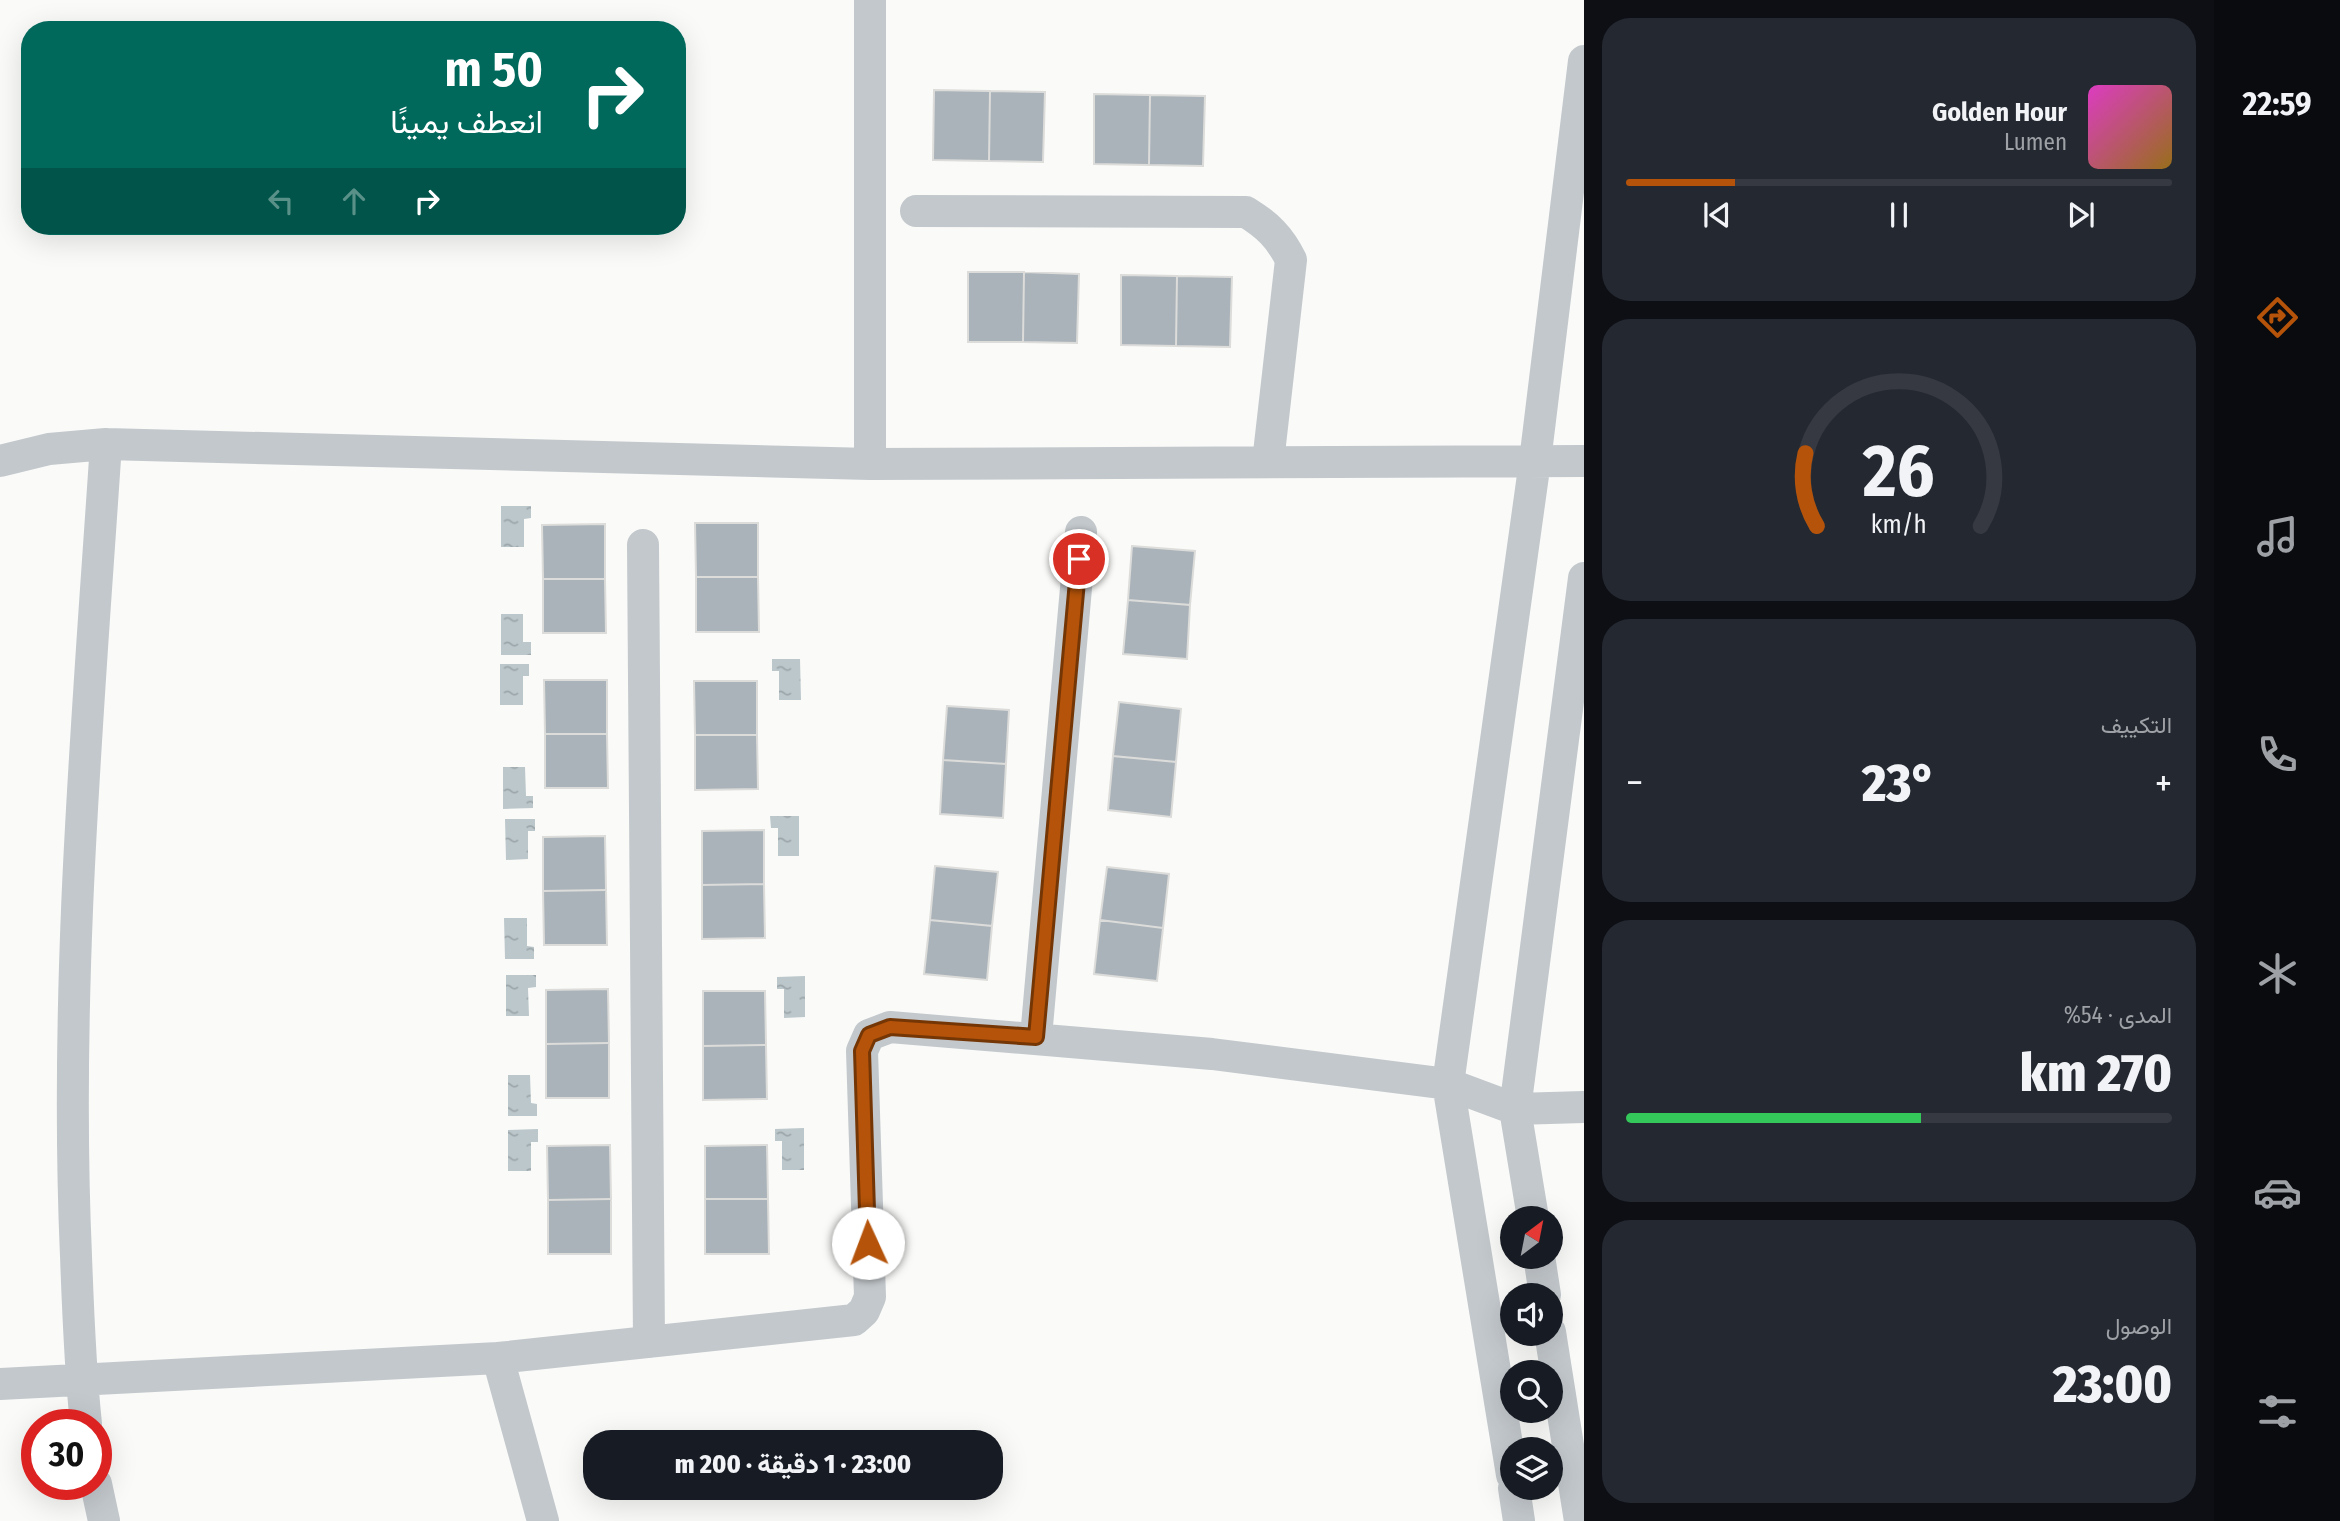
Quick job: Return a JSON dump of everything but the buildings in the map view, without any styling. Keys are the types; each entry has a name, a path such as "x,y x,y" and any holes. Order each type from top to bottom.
{"street":[{"path":"870,0 870,464"},
{"path":"1506,1437 1448,1084 1535,461 1584,61"},
{"path":"916,211 1246,212 1266,224 1283,242 1291,260 1268,462"},
{"path":"84,1409 73,1192 71,1020 80,821 106,443"},
{"path":"0,461 49,449 106,443 870,464 1584,461"},
{"path":"1036,1037 1082,532"},
{"path":"643,545 649,1342"},
{"path":"1530,1206 1515,1109 1584,578"},
{"path":"0,1384 498,1358 854,1320 864,1311 870,1297 862,1051 869,1035 890,1027 1036,1037 1212,1054 1448,1084 1515,1109 1584,1107"},
{"path":"1552,1346 1580,1521"},
{"path":"498,1358 543,1521"},
{"path":"99,1500 104,1521"},
{"path":"1516,1500 1520,1521"}],"water":[{"path":"501,506 531,506 531,518 524,519 524,547 501,547"},
{"path":"501,614 523,614 523,642 531,642 531,655 501,655"},
{"path":"772,659 800,659 801,700 779,700 779,671 772,671"},
{"path":"500,664 529,664 529,676 523,676 523,705 500,705"},
{"path":"503,767 525,767 526,796 533,796 533,808 503,809"},
{"path":"770,816 799,816 799,856 778,856 778,828 771,828"},
{"path":"505,819 535,819 535,831 528,831 528,859 506,860"},
{"path":"504,918 527,918 527,946 534,947 534,959 505,959"},
{"path":"506,975 536,975 536,987 528,988 529,1016 506,1016"},
{"path":"805,976 805,1017 784,1018 784,989 777,989 777,977"},
{"path":"508,1075 530,1075 531,1103 537,1104 537,1116 508,1116"},
{"path":"804,1128 804,1170 782,1170 782,1141 775,1141 775,1129"},
{"path":"538,1129 538,1142 531,1142 531,1171 508,1171 508,1130"}],"route":[{"path":"868,1243 862,1051 869,1035 890,1027 1036,1037 1079,559"}]}
